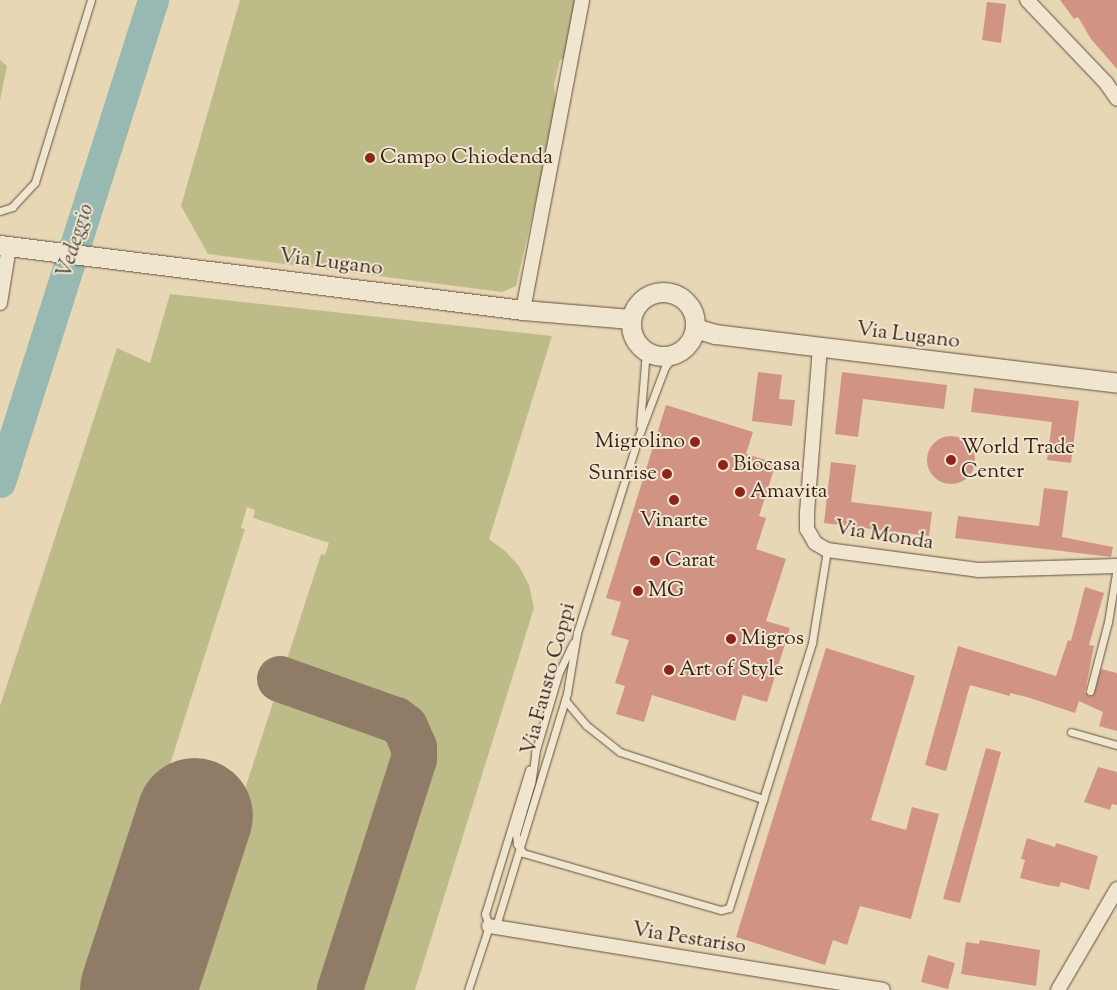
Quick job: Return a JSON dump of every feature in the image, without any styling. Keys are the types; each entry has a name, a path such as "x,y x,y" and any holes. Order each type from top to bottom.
{"main road":[{"name":"Via Lugano","path":"8,253 128,262 523,310 631,319"},
{"path":"651,294 672,294 690,307 695,328 685,347 676,353 665,356 646,351 634,337 631,319 642,300 651,294"},
{"name":"Via Lugano","path":"695,328 716,334 1117,384"}],"street":[{"path":"523,310 582,0"},
{"path":"1027,0 1106,83 1117,99"},
{"path":"0,303 8,253"},
{"name":"Via Monda","path":"820,347 807,529 815,543 827,550 978,570 1117,566"},
{"path":"1058,990 1117,889"},
{"name":"Via Pestariso","path":"492,928 883,990"}],"lane":[{"path":"0,211 12,207 35,182 91,0"},
{"name":"Via Fausto Coppi","path":"638,438 646,351"},
{"name":"Via Fausto Coppi","path":"468,990 520,849 565,700 577,633 638,438 665,367 676,353"},
{"path":"536,749 531,783 516,834 520,849 529,855 724,911 732,904 812,643 827,550"},
{"path":"1090,691 1108,622 1117,566"},
{"path":"492,928 485,914 559,672 577,633"},
{"path":"565,700 586,725 620,752 763,799"},
{"path":"1071,732 1117,745"}],"shaded area":[{"name":"Campo Chiodenda","path":"240,0 576,0 564,58 560,60 554,85 557,110 516,286 502,292 208,254 181,206"},
{"path":"0,60 7,66 0,100"},
{"path":"170,294 552,336 489,539 505,551 519,566 529,585 534,608 415,990 180,990 321,554 325,555 329,543 253,518 255,510 247,507 241,528 245,529 98,990 0,990 0,706 117,348 150,363"}],"building":[{"path":"1060,0 1117,0 1117,69 1091,39 1078,17 1074,19"},
{"path":"987,2 1006,4 1001,43 982,40"},
{"path":"758,372 782,375 779,399 795,400 792,426 752,421"},
{"path":"842,372 947,385 944,409 863,399 858,437 835,434"},
{"path":"974,388 1079,401 1071,463 1047,460 1052,422 971,412"},
{"path":"666,405 753,432 746,454 776,463 759,516 766,518 756,549 786,559 766,621 790,628 767,702 743,695 735,721 652,695 644,722 616,714 625,686 615,683 629,640 611,635 621,602 606,598"},
{"name":"World Trade Center","path":"946,436 956,436 965,440 971,446 974,451 974,469 965,480 956,484 946,484 937,480 931,474 927,465 927,455 931,446 937,440"},
{"path":"831,462 856,465 851,502 932,512 929,536 824,523"},
{"path":"1044,488 1068,491 1062,537 1113,547 1111,557 955,538 958,516 1039,526"},
{"path":"1085,587 1104,593 1089,645 1094,646 1085,692 1089,696 1094,694 1101,669 1117,673 1117,731 1099,726 1103,712 1079,701 1075,713 1027,697 1010,693 1010,696 970,685 946,771 925,765 958,646 1056,676 1068,640 1071,641"},
{"path":"826,648 915,676 871,820 906,830 912,807 939,814 911,919 860,906 847,945 833,940 825,965 736,937"},
{"path":"986,748 1001,752 960,903 943,899"},
{"path":"1098,767 1117,772 1117,805 1112,804 1110,810 1084,802"},
{"path":"1027,838 1055,847 1056,843 1098,856 1089,890 1061,882 1059,887 1020,878 1025,860 1021,859"},
{"path":"980,940 1040,950 1036,986 961,974 966,942 979,944"},
{"path":"928,955 955,963 948,989 921,982"}],"waterway":[{"name":"Vedeggio","path":"0,482 153,0"}],"taxiway":[{"path":"280,679 396,720 405,727 414,747 414,759 340,990"}],"runway":[{"path":"138,990 195,816"}],"place":[{"name":"Campo Chiodenda","path":"370,158"},
{"name":"Migrolino","path":"695,442"},
{"name":"World Trade Center","path":"951,460"},
{"name":"Biocasa","path":"723,465"},
{"name":"Sunrise","path":"667,474"},
{"name":"Amavita","path":"740,492"},
{"name":"Vinarte","path":"674,500"},
{"name":"Carat","path":"655,561"},
{"name":"MG","path":"638,591"},
{"name":"Migros","path":"731,639"},
{"name":"Art of Style","path":"669,670"}]}
